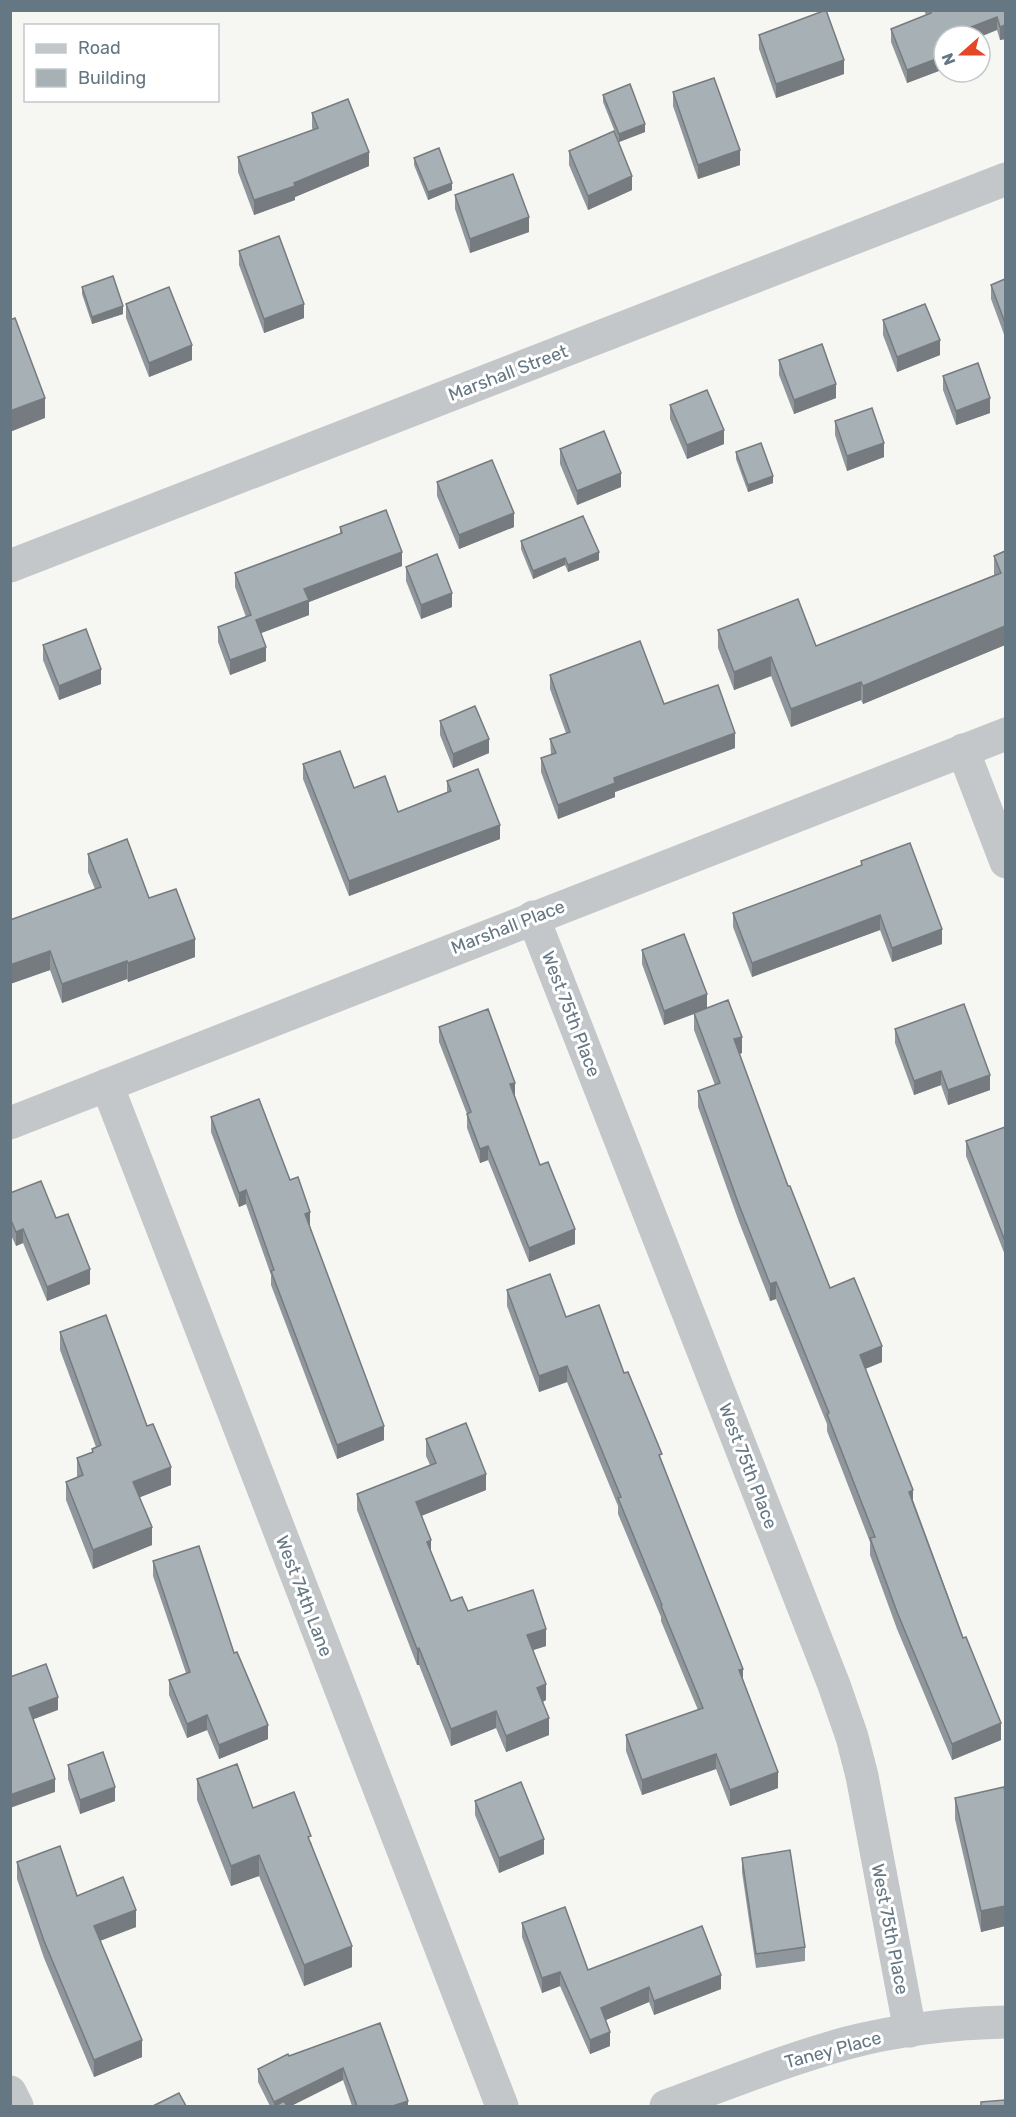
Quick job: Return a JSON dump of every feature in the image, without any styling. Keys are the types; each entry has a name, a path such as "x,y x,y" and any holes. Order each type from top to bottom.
{"street":[{"name":"Marshall Street","path":"10,566 1005,179"},
{"name":"Marshall Place","path":"10,1123 1005,734"},
{"path":"963,750 1005,862"},
{"name":"West 75th Place","path":"533,917 830,1674 852,1737 862,1776 910,2031"},
{"name":"West 74th Lane","path":"107,1085 502,2106"},
{"name":"Taney Place","path":"666,2106 777,2065 838,2046 910,2031 1005,2022"},
{"path":"10,2092 17,2106"}],"building":[{"path":"826,10 844,60 776,84 759,35"},
{"path":"930,10 1005,10 1005,25 1000,27 997,17 979,24 932,24 932,61 907,70 891,29 931,13"},
{"path":"714,78 740,150 698,165 673,92"},
{"path":"630,84 645,124 619,134 603,95"},
{"path":"348,99 369,152 294,183 295,186 254,200 238,157 318,128 312,113"},
{"path":"614,131 632,176 588,196 569,151"},
{"path":"439,148 452,183 428,192 414,158"},
{"path":"513,174 529,217 470,239 455,195"},
{"path":"279,236 304,304 264,319 239,251"},
{"path":"113,276 123,306 92,317 82,287"},
{"path":"1005,279 1005,323 991,285"},
{"path":"169,287 192,345 149,363 126,304"},
{"path":"925,304 940,340 897,357 883,320"},
{"path":"15,318 45,398 10,411 10,320"},
{"path":"822,344 836,384 794,400 779,360"},
{"path":"978,363 990,398 956,411 943,376"},
{"path":"707,390 724,430 687,445 670,405"},
{"path":"872,408 884,443 847,456 835,421"},
{"path":"604,431 621,473 577,491 560,449"},
{"path":"761,443 773,476 748,485 736,452"},
{"path":"492,460 514,513 459,535 437,482"},
{"path":"386,510 402,552 304,589 309,600 256,620 266,647 230,660 218,627 251,615 235,573 342,533 340,527"},
{"path":"583,516 599,552 568,565 565,558 533,571 521,541"},
{"path":"1005,551 1005,626 863,686 861,682 791,709 771,657 734,672 718,630 798,599 816,646 1001,573 994,556"},
{"path":"437,554 452,593 421,605 406,567"},
{"path":"86,629 101,669 59,686 43,645"},
{"path":"640,641 664,704 718,685 735,733 614,778 615,783 558,805 541,758 556,753 550,739 570,732 550,675"},
{"path":"475,706 489,739 453,754 440,721"},
{"path":"340,751 354,788 385,776 398,812 451,791 447,781 478,769 500,825 349,881 303,764"},
{"path":"127,839 149,898 176,889 195,939 62,984 50,951 10,965 10,920 101,887 88,854"},
{"path":"910,843 942,929 892,948 880,915 752,963 733,913 862,865 861,861"},
{"path":"684,934 707,994 664,1011 642,950"},
{"path":"728,1000 742,1037 734,1039 788,1186 790,1186 830,1288 854,1278 882,1346 860,1355 913,1490 909,1492 963,1638 966,1637 1001,1723 952,1744 897,1612 870,1538 875,1537 827,1414 829,1413 776,1282 770,1284 698,1091 720,1083 694,1013"},
{"path":"964,1004 990,1075 948,1090 941,1071 914,1081 895,1029"},
{"path":"488,1009 515,1083 510,1084 540,1165 548,1162 575,1229 529,1248 488,1146 480,1149 467,1114 471,1112 439,1027"},
{"path":"259,1099 290,1180 298,1177 310,1212 305,1214 384,1426 337,1445 271,1271 274,1270 246,1190 239,1193 211,1117"},
{"path":"1005,1127 1005,1241 966,1141"},
{"path":"41,1181 56,1218 68,1214 90,1269 47,1287 23,1229 16,1232 10,1218 10,1193"},
{"path":"550,1274 566,1317 599,1305 624,1373 628,1372 662,1454 659,1455 743,1669 739,1670 778,1772 730,1790 716,1754 642,1780 626,1735 703,1708 567,1366 539,1376 507,1290"},
{"path":"106,1315 147,1426 153,1424 171,1467 133,1482 152,1527 93,1550 66,1482 83,1475 77,1458 93,1452 92,1449 101,1445 60,1332"},
{"path":"466,1423 486,1474 416,1502 431,1540 427,1542 451,1601 462,1597 468,1611 533,1590 546,1629 527,1635 546,1684 537,1688 549,1718 506,1736 496,1711 451,1729 419,1648 417,1649 357,1494 436,1463 426,1439"},
{"path":"199,1546 234,1653 237,1652 268,1725 219,1745 207,1715 187,1724 169,1680 190,1672 153,1561"},
{"path":"46,1664 58,1697 29,1708 55,1779 10,1795 10,1677"},
{"path":"103,1752 115,1787 80,1800 68,1765"},
{"path":"237,1764 253,1808 294,1792 311,1836 308,1837 352,1946 304,1965 259,1855 231,1866 197,1779"},
{"path":"521,1782 544,1839 499,1858 475,1801"},
{"path":"1004,1787 1005,1906 981,1911 955,1798"},
{"path":"60,1846 77,1896 123,1877 136,1910 94,1926 142,2040 94,2060 44,1941 17,1862"},
{"path":"790,1850 805,1947 756,1954 742,1858"},
{"path":"565,1907 588,1970 702,1926 721,1975 654,2001 649,1987 601,2008 610,2032 590,2040 560,1972 542,1978 522,1923"},
{"path":"380,2023 408,2101 393,2106 357,2106 343,2068 274,2102 258,2069 288,2054 289,2056"},
{"path":"179,2093 186,2106 153,2106"},
{"path":"1005,2100 1005,2106 981,2106 981,2102"},
{"path":"284,2101 287,2106 275,2106"}]}
